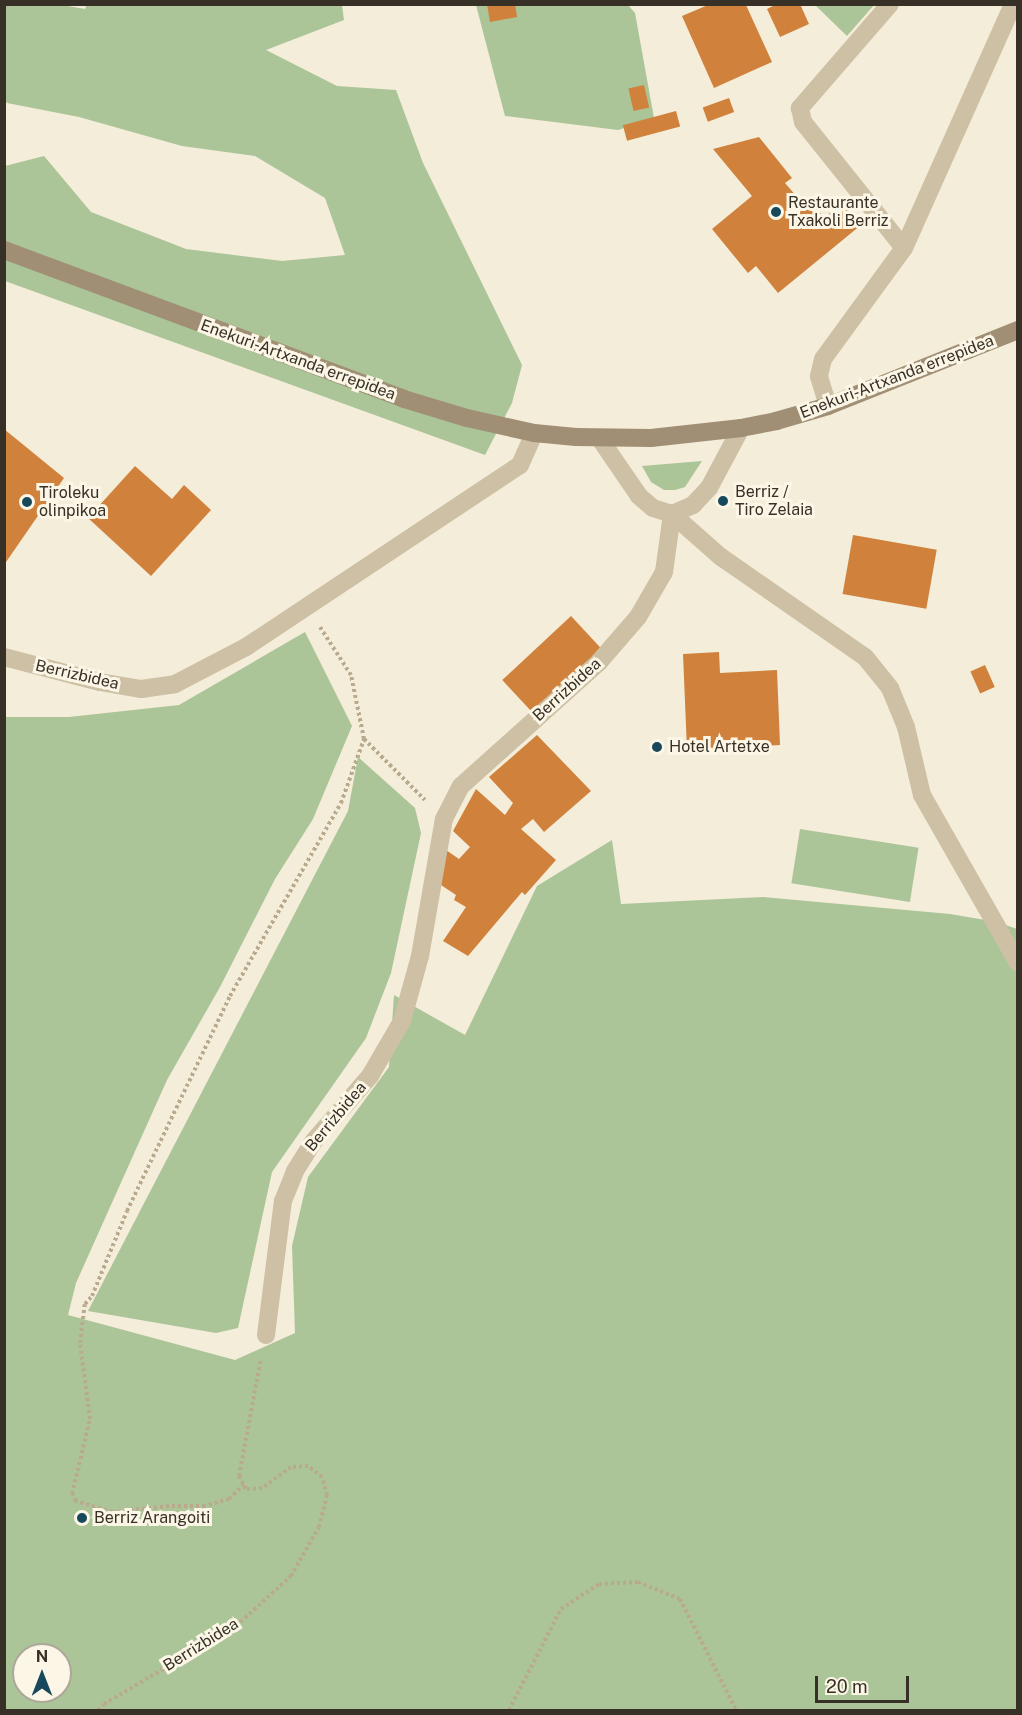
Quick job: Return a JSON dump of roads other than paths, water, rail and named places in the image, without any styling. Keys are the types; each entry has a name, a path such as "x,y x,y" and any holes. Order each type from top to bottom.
{"street":[{"path":"890,4 800,108 803,122 904,248"},
{"path":"1001,4 1003,30"},
{"path":"828,406 819,376 823,359 904,248 1013,4"},
{"name":"Enekuri-Artxanda errepidea","path":"4,250 404,399 467,418 534,433 600,439 651,438 741,428 828,406 1017,330"},
{"path":"672,514 693,505 709,488 741,428"},
{"name":"Berrizbidea","path":"4,657 100,682 141,689 175,684 246,647 520,465 534,433"},
{"path":"600,439 639,496 652,508 672,514 721,557 865,657 890,688 906,727 922,795 1017,963"},
{"name":"Berrizbidea","path":"266,1335 283,1201 295,1171 313,1142 370,1076 402,1021 420,956 444,819 461,786 599,662 638,617 664,572 672,514"}],"place":[{"name":"Restaurante Txakoli Berriz","path":"776,212"},
{"name":"Berriz / Tiro Zelaia","path":"723,501"},
{"name":"Tiroleku olinpikoa","path":"27,502"},
{"name":"Hotel Artetxe","path":"657,747"},
{"name":"Berriz Arangoiti","path":"82,1518"}]}
